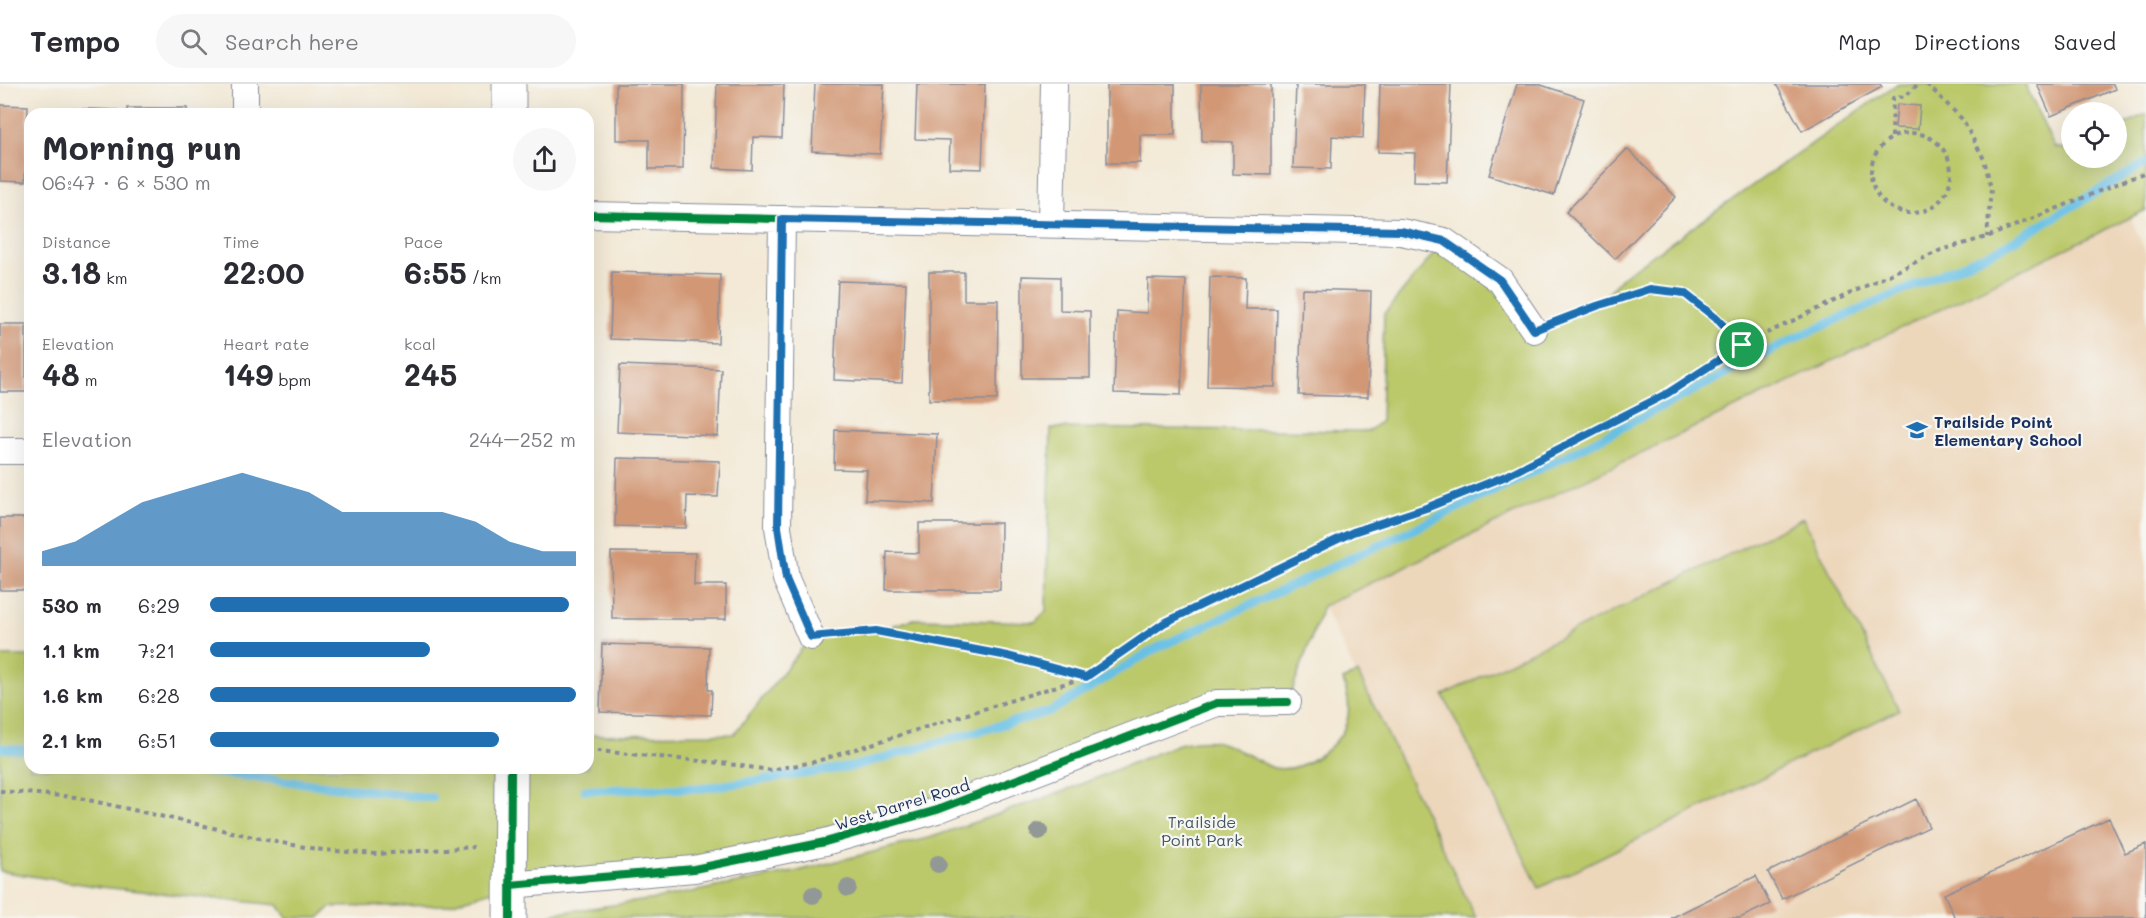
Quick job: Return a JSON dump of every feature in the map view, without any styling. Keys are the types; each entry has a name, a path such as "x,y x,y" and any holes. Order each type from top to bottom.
{"street":[{"path":"244,84 245,108"},
{"path":"509,84 509,108"},
{"path":"1052,223 1054,84"},
{"path":"594,215 1401,231 1444,241 1500,280 1534,330"},
{"path":"782,219 778,527 786,579 811,637"},
{"path":"0,451 24,451"},
{"name":"West Darrel Road","path":"510,885 694,869 825,842 937,810 1217,703 1288,702"},
{"path":"510,918 511,774"}],"path":[{"path":"1892,137 1923,134 1941,146 1949,158 1952,176 1944,196 1930,208 1913,213 1896,210 1883,202 1875,191 1871,179 1875,155 1892,137 1893,98 1906,96 1918,84"},
{"path":"1927,84 1962,119 1983,159 1991,188 1987,237"},
{"path":"594,751 770,770 814,762 1086,677 1164,623 1353,532 1426,508 1506,476 1668,393 1742,345 1941,250 1987,237 2146,172"},
{"path":"1534,330 1650,289 1684,293 1717,319 1742,345"},
{"path":"811,637 876,631 1008,656 1086,677"},
{"path":"0,791 75,797 265,840 323,850 377,854 474,847"}],"shaded area":[{"name":"Trailside Point Elementary School","path":"2130,216 2146,253 2146,918 1476,918 1323,606"}],"green space":[{"path":"1897,84 2025,84 2054,147 2061,148 2061,168 2127,168 2127,123 2146,114 2146,210 1323,606 1288,702 1217,703 825,842 510,885 447,905 331,907 319,918 287,918 278,905 101,887 0,871 0,656 24,656 24,774 594,774 594,735 734,734 811,637 876,631 914,619 1035,622 1046,611 1051,428 1369,431 1381,421 1384,314 1444,241 1534,330 1597,306 1622,277"},
{"path":"1803,518 1899,710 1539,888 1443,695"},
{"name":"Trailside Point Park","path":"1358,673 1476,918 547,918 556,913 656,899 794,872 932,837 1064,791 1179,744 1202,741 1218,742 1274,768 1296,767 1328,749 1343,731 1349,711 1343,680"}],"building":[{"path":"616,84 684,84 683,169 649,169 649,140 616,140"},
{"path":"717,84 784,84 782,138 753,137 752,170 714,168"},
{"path":"815,84 884,84 880,154 812,151"},
{"path":"917,84 985,84 982,169 949,168 950,140 915,139"},
{"path":"1107,84 1175,84 1175,135 1140,135 1140,163 1107,163"},
{"path":"1201,84 1271,84 1271,175 1233,174 1233,142 1202,141"},
{"path":"1296,84 1365,84 1363,138 1332,136 1331,169 1293,168"},
{"path":"1380,84 1451,84 1447,182 1414,181 1415,153 1378,152"},
{"path":"1517,84 1538,84 1584,99 1554,195 1489,175"},
{"path":"1776,84 1880,84 1882,87 1802,131"},
{"path":"2037,84 2113,84 2115,89 2084,102 2061,102 2061,112 2051,116"},
{"path":"1897,104 1920,106 1918,129 1895,128"},
{"path":"0,105 28,106 24,108 24,182 0,181"},
{"path":"1627,149 1676,197 1615,259 1566,212"},
{"path":"612,272 720,275 718,343 610,339"},
{"path":"929,272 964,272 964,300 998,300 997,400 929,400"},
{"path":"1022,276 1060,277 1060,310 1090,311 1090,378 1022,378"},
{"path":"1210,277 1246,278 1245,309 1277,309 1275,387 1207,386"},
{"path":"1148,279 1186,280 1181,395 1114,393 1117,311 1147,313"},
{"path":"838,281 906,283 902,383 834,380"},
{"path":"1302,289 1371,291 1368,397 1299,395"},
{"path":"0,324 24,324 24,392 0,392"},
{"path":"620,365 721,369 718,436 617,432"},
{"path":"835,430 937,434 934,503 865,500 867,470 834,469"},
{"path":"617,458 720,461 718,497 687,496 686,528 615,526"},
{"path":"0,518 24,518 24,590 0,590"},
{"path":"919,523 1001,523 1000,590 886,590 887,552 919,553"},
{"path":"611,552 695,553 694,585 726,585 726,619 612,619"},
{"path":"602,644 709,647 708,690 712,690 711,715 600,712"},
{"path":"1916,799 1929,827 1782,899 1768,872"},
{"path":"2109,818 2125,853 2146,844 2146,918 1955,918 1944,894"},
{"path":"1756,876 1770,904 1740,918 1671,918"}],"waterway":[{"path":"585,790 704,788 851,767 1051,711 1153,650 1572,453 1795,338 2001,248 2146,163"},
{"path":"0,748 24,750"},
{"path":"226,774 432,798"}],"cycle path":[{"path":"594,215 1401,232 1444,241 1500,280 1534,330"},
{"path":"510,885 694,869 825,842 937,810 1217,703 1288,702"},
{"path":"510,918 511,774"}],"place":[{"name":"Trailside Point Elementary School","path":"1917,430"}],"route":[{"path":"782,219 1401,231 1444,241 1500,280 1534,330 1650,289 1684,293 1717,319 1742,345 1668,393 1506,476 1426,508 1353,532 1164,623 1086,677 1008,656 876,631 811,637 786,579 778,527 782,219"}]}
